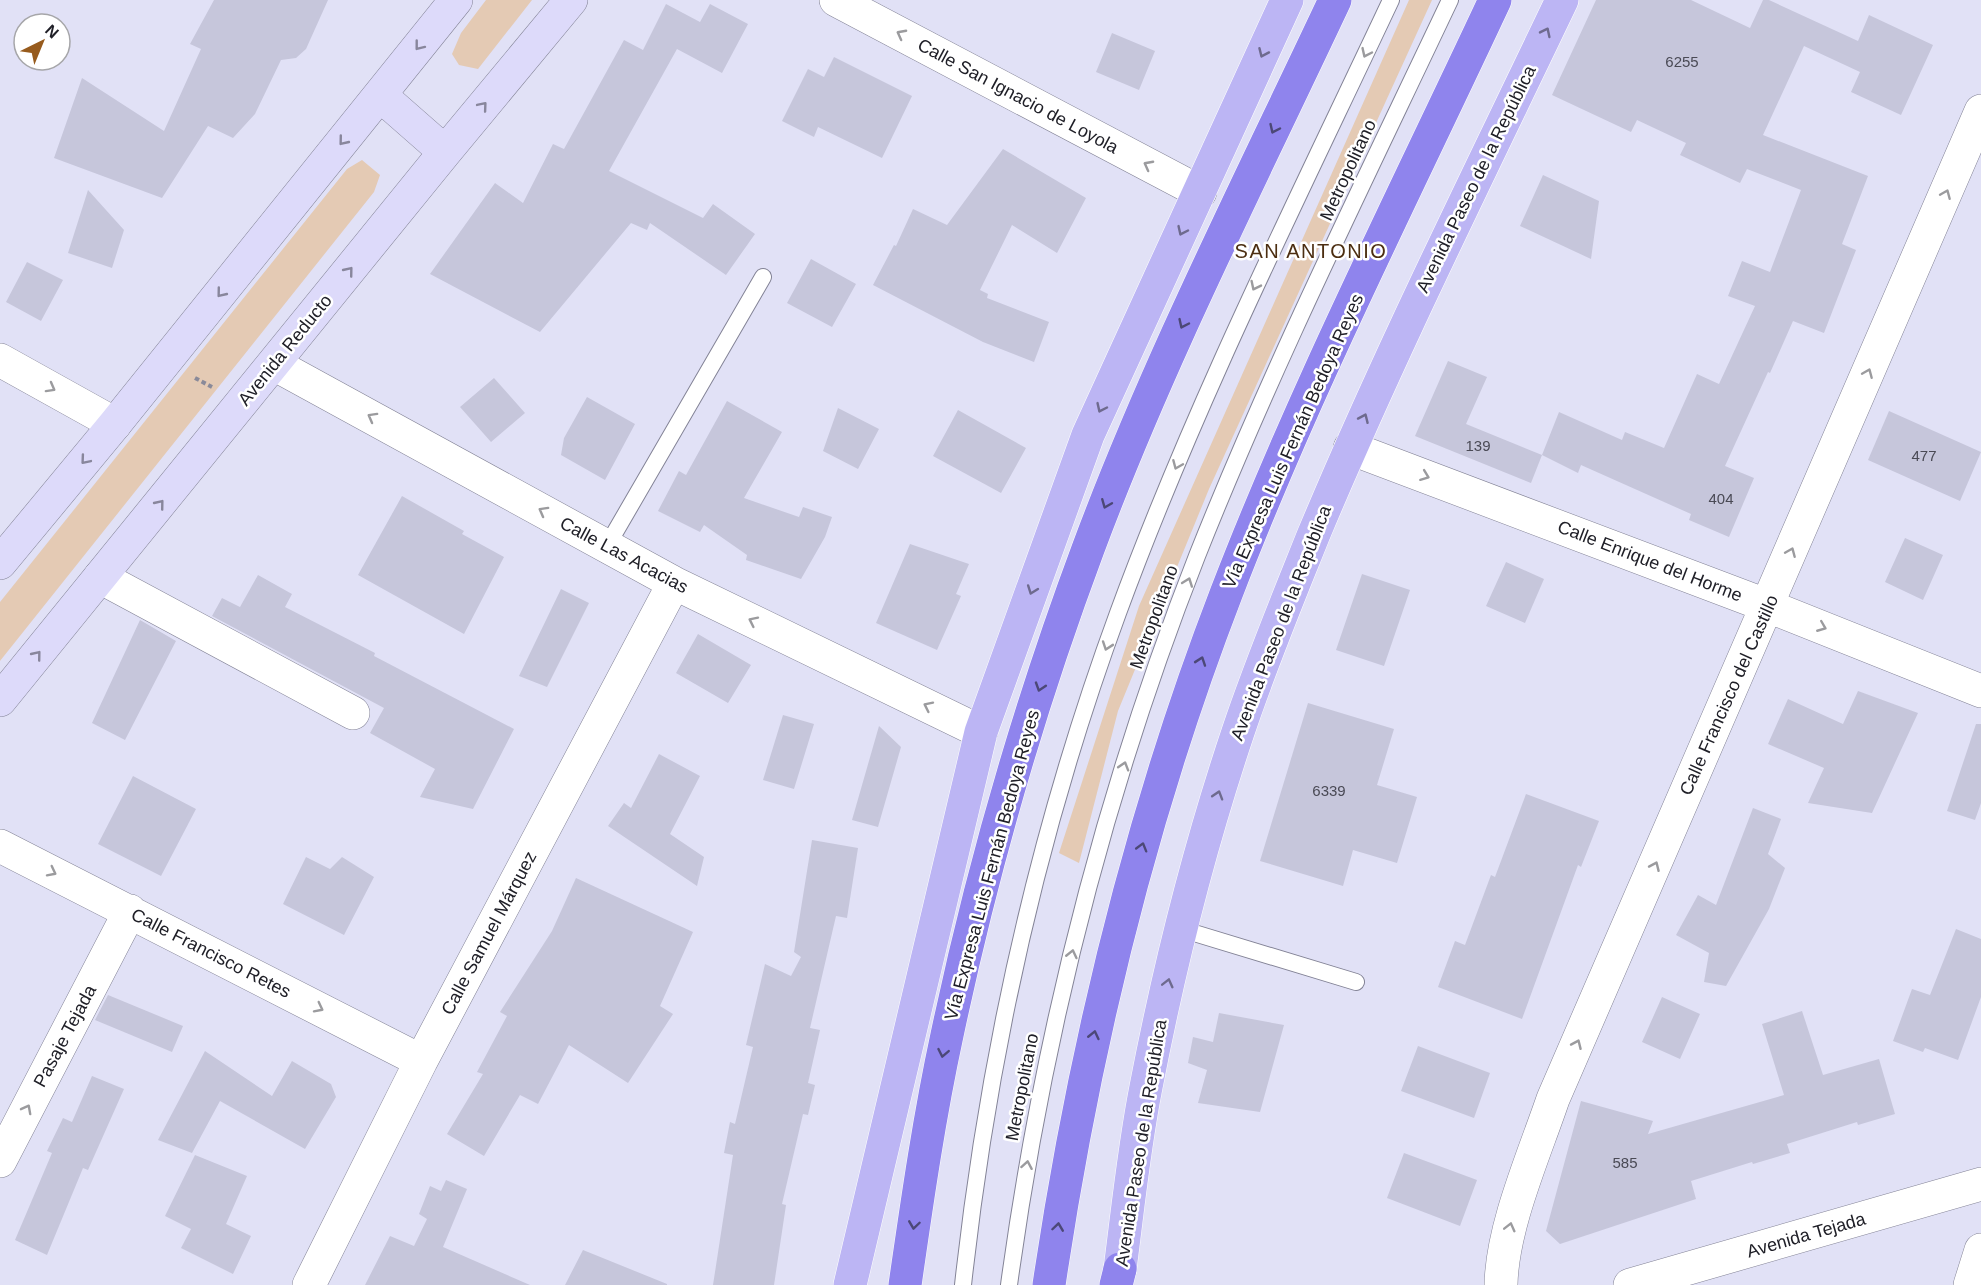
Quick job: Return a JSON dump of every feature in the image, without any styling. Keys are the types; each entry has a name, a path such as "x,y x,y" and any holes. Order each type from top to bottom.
{"highway":[{"name":"Vía Expresa Luis Fernán Bedoya Reyes","path":"905,1285 922,1167 972,925 1002,813 1048,662 1088,548 1132,437 1175,340 1335,0"},
{"name":"Vía Expresa Luis Fernán Bedoya Reyes","path":"1049,1285 1076,1118 1103,997 1154,804 1202,659 1266,492 1496,0"}],"main road":[{"path":"0,563 115,424 456,0"},
{"name":"Avenida Reducto","path":"0,700 571,0"},
{"path":"850,1285 981,732 1088,435 1287,0"},
{"name":"Avenida Paseo de la República","path":"1119,1280 1145,1091 1181,929 1237,734 1289,595 1350,448 1562,0"},
{"path":"380,96 445,152"}],"street":[{"name":"Calle San Ignacio de Loyola","path":"836,0 1200,192"},
{"name":"Calle Francisco del Castillo","path":"1502,1285 1510,1226 1553,1099 1981,111"},
{"path":"0,360 115,424"},
{"name":"Calle Las Acacias","path":"274,364 674,583 981,732"},
{"name":"Calle Enrique del Horme","path":"1350,448 1768,606 1981,691"},
{"path":"100,577 353,713"},
{"name":"Calle Samuel Márquez","path":"309,1285 421,1061 674,583"},
{"name":"Calle Francisco Retes","path":"0,846 421,1061"},
{"name":"Pasaje Tejada","path":"0,1161 130,911"},
{"name":"Avenida Tejada","path":"1630,1285 1981,1184"},
{"path":"1970,1285 1981,1250"}],"lane":[{"name":"Metropolitano","path":"963,1285 985,1125 1009,999 1038,876 1089,700 1122,603 1195,421 1249,299 1391,0"},
{"name":"Metropolitano","path":"1009,1285 1036,1115 1076,934 1109,814 1158,662 1196,559 1238,456 1450,0"},
{"path":"607,546 763,277"},
{"path":"1181,929 1356,982"}],"path":[{"path":"165,362 241,404"}],"shaded area":[{"path":"486,0 532,0 478,69 459,65 452,54 461,33"},
{"path":"1409,0 1432,0 1209,489 1118,711 1079,863 1059,853 1139,606"},
{"path":"362,160 380,175 374,192 0,661 0,602 347,169"}],"building":[{"path":"214,0 328,0 306,49 296,58 281,60 255,114 233,138 208,126 162,198 54,158 82,78 164,131 201,49 190,44"},
{"path":"1596,0 1691,0 1750,28 1763,0 1769,0 1858,41 1869,15 1933,45 1901,115 1851,92 1860,72 1804,46 1763,135 1868,176 1842,244 1856,250 1824,333 1793,321 1725,466 1754,478 1729,537 1689,520 1691,514 1581,465 1578,473 1542,455 1559,412 1622,440 1625,432 1664,448 1697,374 1719,384 1755,306 1728,296 1742,261 1770,272 1801,190 1747,169 1740,183 1680,155 1686,143 1637,120 1631,132 1552,95"},
{"path":"666,4 700,22 710,4 748,24 722,73 677,49 609,171 703,218 713,204 755,234 726,275 650,223 647,230 631,223 540,332 430,274 495,183 523,203 553,144 564,149 624,40 643,50"},
{"path":"1112,33 1155,51 1139,90 1096,72"},
{"path":"834,57 912,96 882,158 818,127 814,137 782,121 808,69 824,77"},
{"path":"1003,149 1086,198 1057,253 1012,225 980,290 988,294 987,298 1049,322 1034,362 983,342 873,285 894,245 896,246 913,209 947,225"},
{"path":"1543,175 1599,201 1591,259 1520,226"},
{"path":"88,190 124,230 112,268 68,253"},
{"path":"811,259 856,284 832,327 787,303"},
{"path":"27,262 63,280 41,321 6,302"},
{"path":"1448,361 1487,377 1466,424 1542,455 1531,483 1415,436"},
{"path":"494,378 525,413 491,442 460,407"},
{"path":"587,397 635,424 605,480 561,455 564,438"},
{"path":"727,401 782,432 744,498 799,517 803,507 832,517 825,537 801,579 746,560 747,555 704,525 700,532 658,511 679,471 686,475"},
{"path":"838,408 879,429 858,469 823,451"},
{"path":"958,410 1026,448 1001,493 933,456"},
{"path":"1889,411 1981,452 1960,501 1868,460"},
{"path":"402,496 464,531 462,534 504,557 464,634 358,575"},
{"path":"1905,538 1943,555 1923,600 1885,582"},
{"path":"910,544 969,564 956,594 961,596 937,650 876,623"},
{"path":"1506,562 1544,579 1525,623 1486,606"},
{"path":"1362,574 1410,590 1384,666 1336,650"},
{"path":"258,575 292,594 285,607 514,729 473,809 420,797 435,769 370,733 384,708 212,616 222,598 240,607"},
{"path":"561,589 589,603 547,687 519,676"},
{"path":"140,620 176,641 125,740 92,723"},
{"path":"698,634 751,665 728,703 676,673"},
{"path":"1858,691 1918,713 1872,813 1808,803 1824,768 1768,744 1788,699 1843,724"},
{"path":"1308,703 1394,729 1377,785 1417,797 1397,863 1353,850 1343,886 1260,861"},
{"path":"783,715 814,724 794,789 763,780"},
{"path":"1976,724 1981,724 1981,803 1975,820 1947,811"},
{"path":"879,726 901,747 878,827 852,820"},
{"path":"659,754 700,776 670,834 704,857 697,886 608,826 624,803 631,808"},
{"path":"133,776 196,809 161,876 98,844"},
{"path":"1526,794 1599,821 1581,867 1578,865 1522,1019 1438,987 1455,941 1465,945 1491,875 1495,877"},
{"path":"1753,808 1781,819 1768,854 1785,868 1769,909 1726,986 1704,982 1709,953 1676,935 1698,895 1716,905"},
{"path":"812,840 858,848 847,918 836,916 810,1028 820,1030 808,1083 815,1085 808,1115 803,1114 782,1204 786,1205 774,1285 713,1285 733,1155 724,1153 730,1122 735,1124 753,1047 746,1045 765,964 791,976 801,957 794,952"},
{"path":"306,857 330,869 342,857 374,877 344,935 283,904"},
{"path":"576,878 693,932 660,1006 673,1014 628,1083 569,1045 538,1104 520,1095 484,1156 447,1134 483,1074 477,1072 507,1016 500,1012 552,931"},
{"path":"1956,929 1981,939 1981,997 1958,1060 1925,1048 1923,1052 1893,1041 1912,989 1930,995"},
{"path":"108,995 183,1026 172,1052 95,1020"},
{"path":"1662,997 1700,1014 1680,1059 1642,1042"},
{"path":"1802,1011 1823,1075 1879,1059 1895,1114 1858,1125 1857,1122 1787,1144 1790,1153 1691,1181 1696,1199 1560,1244 1546,1231 1581,1101 1653,1121 1648,1134 1784,1095 1762,1024"},
{"path":"1219,1013 1284,1025 1260,1112 1198,1103 1207,1070 1188,1063 1193,1037 1213,1042"},
{"path":"1418,1046 1490,1073 1474,1118 1401,1091"},
{"path":"205,1051 272,1096 292,1061 331,1084 336,1097 305,1149 220,1101 192,1153 158,1140"},
{"path":"92,1076 124,1089 88,1170 83,1168 47,1255 15,1240 52,1153 47,1151 63,1118 72,1122"},
{"path":"1404,1153 1477,1180 1460,1226 1387,1198"},
{"path":"195,1155 247,1176 226,1224 251,1236 233,1274 181,1248 191,1229 165,1216"},
{"path":"446,1180 467,1189 443,1247 530,1285 365,1285 390,1236 414,1246 427,1219 419,1214 430,1186 441,1191"},
{"path":"583,1250 667,1284 667,1285 565,1285"}],"district":[{"name":"SAN ANTONIO","path":"1311,251"}]}
